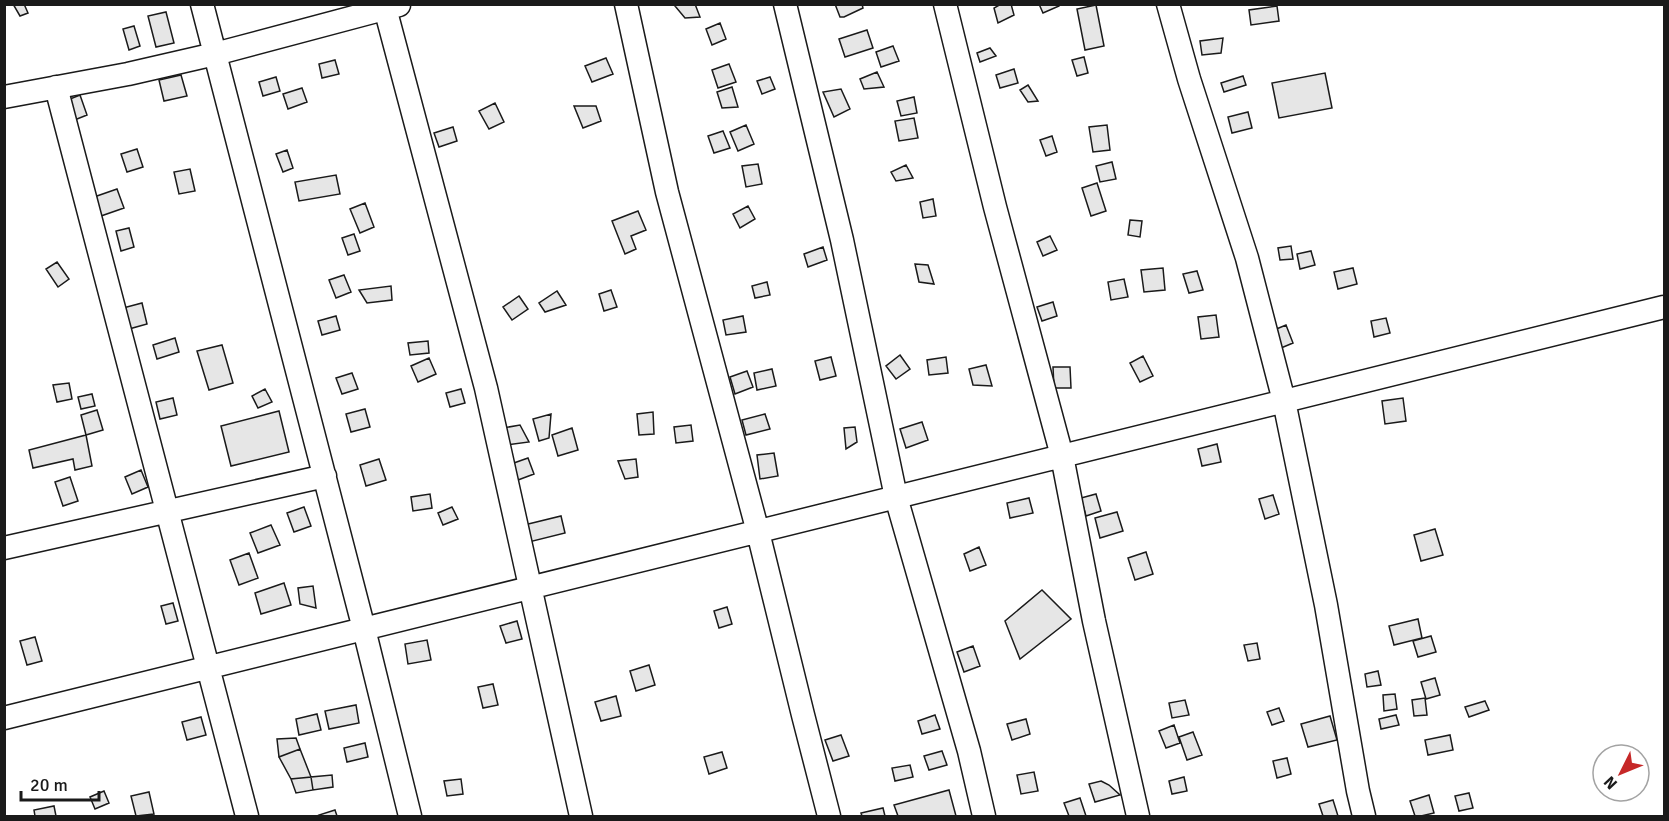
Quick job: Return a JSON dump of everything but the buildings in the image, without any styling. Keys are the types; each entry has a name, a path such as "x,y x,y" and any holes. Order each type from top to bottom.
{"street":[{"path":"202,4 325,476 410,816"},
{"path":"626,4 667,192 758,531 829,816"},
{"path":"785,4 842,240 896,497 969,751 984,816"},
{"path":"945,4 995,207 1062,456 1094,621 1138,816"},
{"path":"1168,4 1189,79 1247,258 1284,401 1326,605 1364,816"},
{"path":"4,97 128,74 215,54 393,6 486,388 581,816"},
{"path":"56,87 247,816"},
{"path":"4,718 1665,307"},
{"path":"4,548 325,476"}]}
